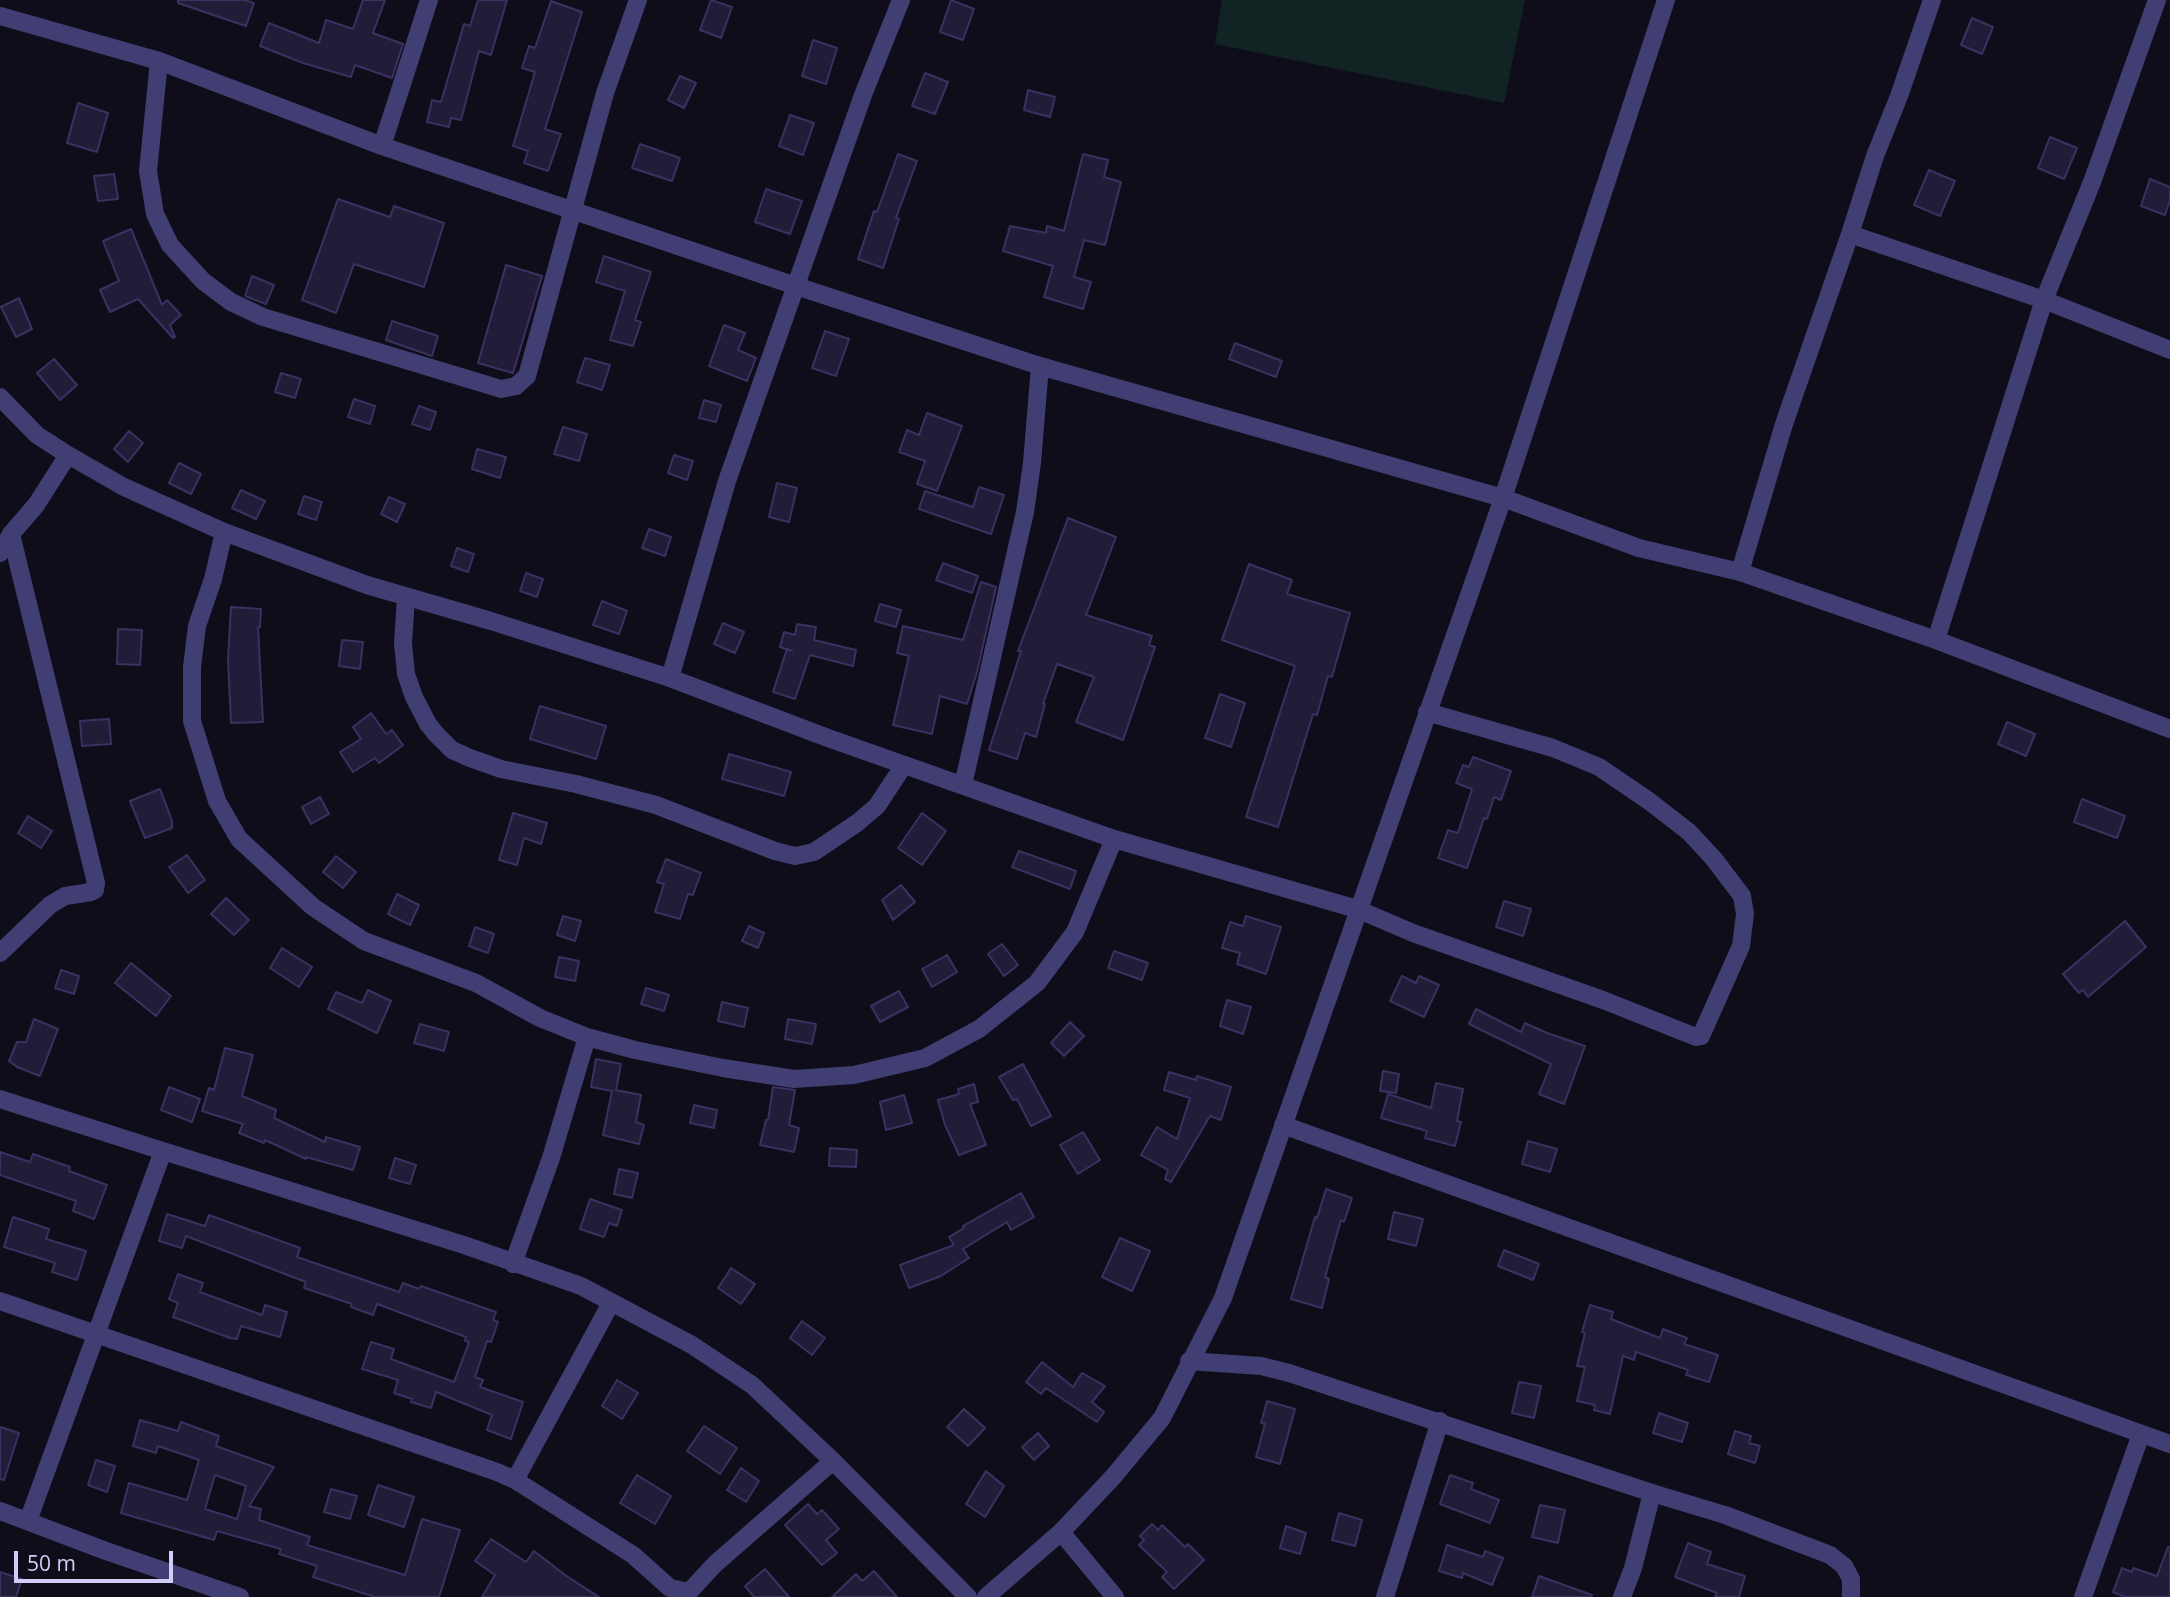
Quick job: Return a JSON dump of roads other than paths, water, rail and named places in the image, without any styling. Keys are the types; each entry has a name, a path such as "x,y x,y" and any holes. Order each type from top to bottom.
{"street":[{"path":"382,146 429,0"},
{"path":"159,61 148,171 155,214 170,245 204,281 231,302 263,317 501,389 516,386 527,376 605,93 638,0"},
{"path":"670,678 727,481 863,94 901,0"},
{"path":"986,1597 1061,1532 1113,1477 1162,1418 1189,1360 1223,1298 1503,498 1666,0"},
{"path":"1740,572 1784,424 1875,156 1932,0"},
{"path":"1936,640 2045,300 2092,182 2157,0"},
{"path":"0,16 159,61 382,146 1040,366 1503,498 1639,548 1740,572 1936,640 2170,729"},
{"path":"1850,234 2045,300 2170,350"},
{"path":"963,785 1025,512 1040,366"},
{"path":"0,397 37,435 68,455 124,487 224,532 407,598 491,621 670,678 1114,839 1357,909 1413,933 1603,1000 1696,1037 1704,1033 1741,947 1745,914 1742,896 1731,880 1689,832 1650,801 1599,767 1553,748 1427,712"},
{"path":"0,553 11,534 36,505 68,455"},
{"path":"224,532 213,579 197,626 192,667 192,721 217,801 239,839 313,907 364,941 476,983 540,1018 587,1037 723,1068 794,1079 853,1074 925,1058 979,1029 1037,983 1076,932 1114,839"},
{"path":"0,953 50,905 65,896 91,892 95,890 96,883 11,534"},
{"path":"407,598 403,643 406,674 428,724 452,750 501,769 576,784 656,805 795,856 814,852 858,823 877,806 904,765"},
{"path":"513,1264 551,1158 587,1037"},
{"path":"0,1099 464,1244 513,1264 581,1286 691,1345 752,1385 833,1461 968,1597"},
{"path":"1283,1125 2170,1444"},
{"path":"28,1521 163,1151"},
{"path":"0,1301 515,1480 633,1555 670,1588 689,1592 715,1564 833,1461"},
{"path":"515,1480 611,1303"},
{"path":"1189,1360 1261,1366 1289,1373 1725,1515 1830,1555 1844,1566 1851,1580 1851,1597"},
{"path":"1385,1597 1440,1421"},
{"path":"2083,1597 2141,1434"},
{"path":"1622,1597 1633,1568 1652,1493"},
{"path":"0,1511 240,1597"},
{"path":"1061,1532 1115,1597"}]}
